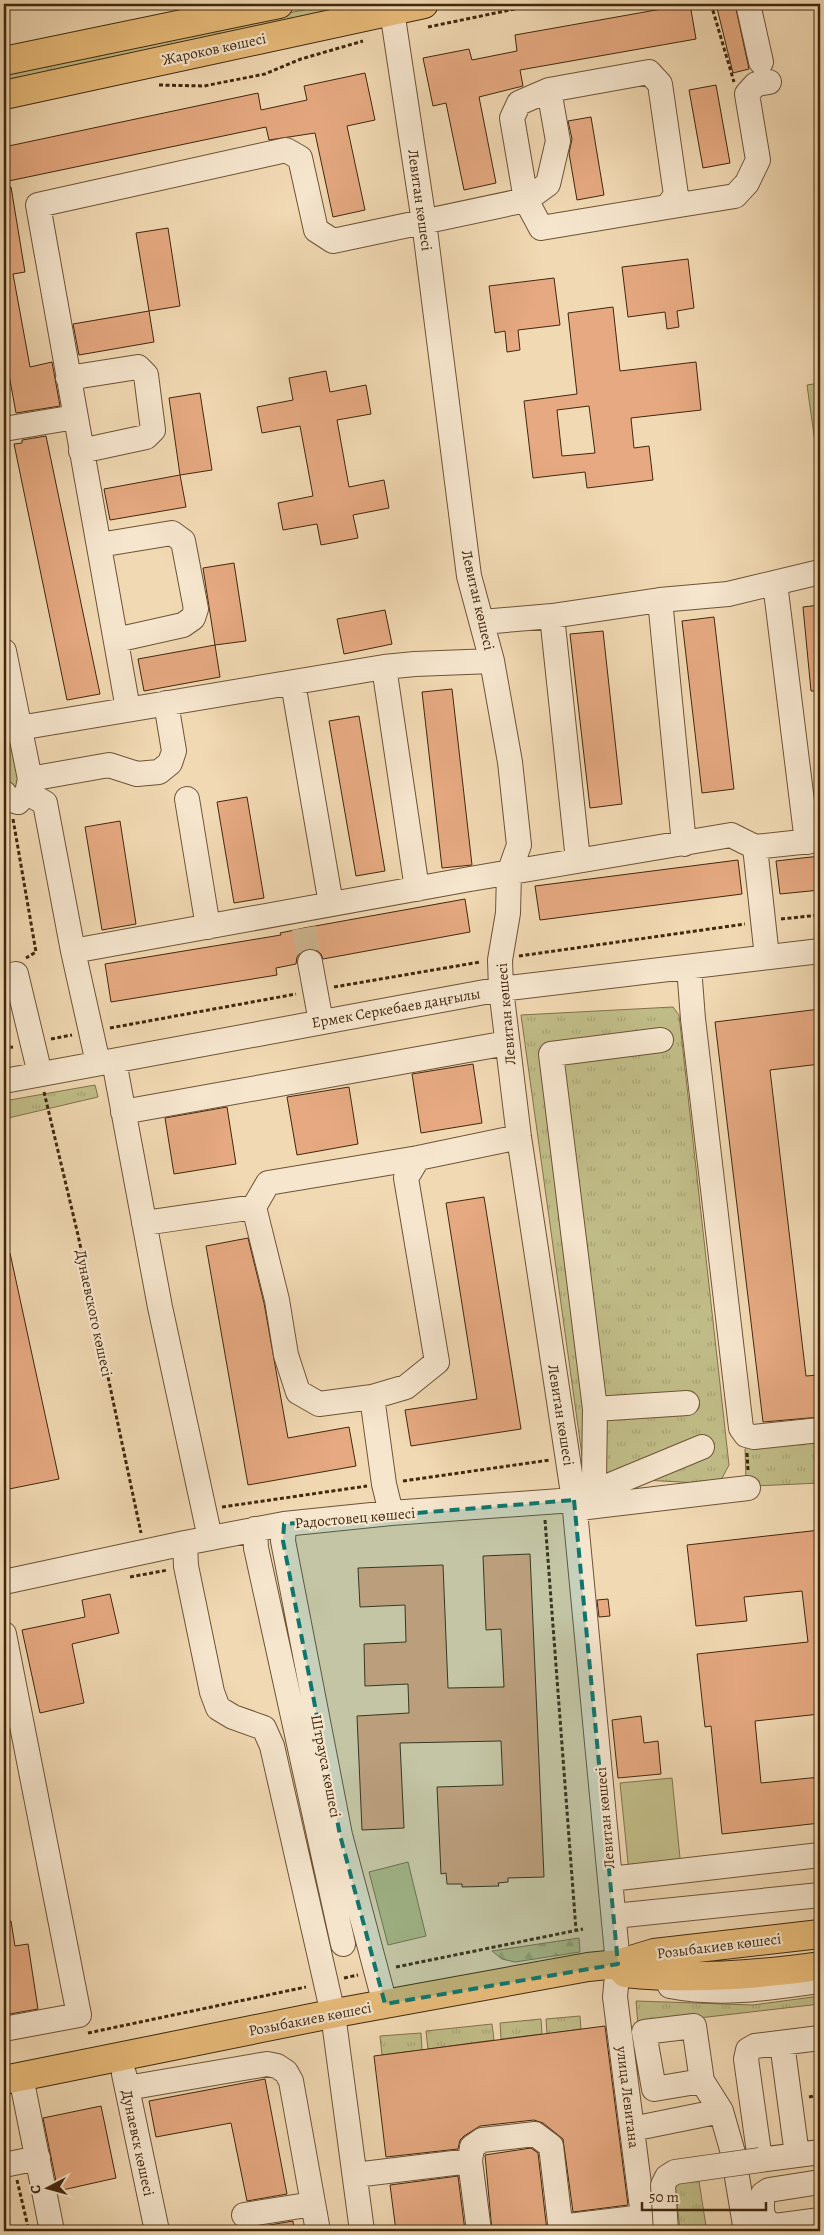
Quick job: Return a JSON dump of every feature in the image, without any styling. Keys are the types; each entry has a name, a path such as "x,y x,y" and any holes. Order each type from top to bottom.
{"main road":[{"name":"Жароков көшесі","path":"4,61 279,4"},
{"name":"Жароков көшесі","path":"4,95 392,11 425,16"},
{"name":"Розыбакиев көшесі","path":"622,1968 654,1954 820,1934"},
{"name":"Розыбакиев көшесі","path":"12,2078 333,2014 588,1967 622,1968 664,1977 710,1977 760,1974 820,1966"}],"street":[{"path":"667,207 676,195 660,84 648,72 549,90 520,103 512,118 526,200 541,228 735,196 747,183 758,160 747,94 765,72 748,4"},
{"name":"Левитан көшесі","path":"392,11 424,222 469,576 492,661 510,762 519,845 509,873 508,913 500,960 501,990 519,1137 576,1500 614,1916 622,1968"},
{"path":"128,709 38,204 286,150 300,158 316,230 333,241 526,200 548,184 558,141 549,90"},
{"path":"68,378 138,366 146,375 153,430 146,437 82,451"},
{"path":"4,429 75,417"},
{"path":"99,545 172,533 183,541 196,609 193,618 183,625 116,640"},
{"path":"482,622 552,616 660,600 728,594 820,572"},
{"path":"73,952 208,927 302,919 332,904 731,835 755,847 814,841 775,583"},
{"path":"660,600 684,844"},
{"path":"552,616 578,860"},
{"path":"4,651 20,728 16,799"},
{"path":"20,728 128,709 293,684 384,667 492,661"},
{"path":"384,667 417,889"},
{"path":"293,684 332,904"},
{"path":"16,799 109,765 137,774 160,772 170,763 174,751 166,703"},
{"path":"16,799 45,803 73,952 91,1032 106,1062 123,1112 144,1223 210,1538"},
{"path":"187,799 208,927"},
{"path":"755,847 767,957"},
{"name":"Ермек Серкебаев даңғылы","path":"4,1081 501,990 820,951"},
{"path":"310,962 321,1022"},
{"path":"689,967 693,1019 740,1428 746,1435 754,1437 820,1430"},
{"path":"10,976 33,1043 40,1074"},
{"path":"576,1500 594,1480 595,1410 550,1054 660,1040"},
{"path":"123,1112 507,1043"},
{"path":"418,1158 406,1178 437,1362 406,1387 372,1396 319,1404 298,1392 286,1355 277,1300 254,1207 268,1183 418,1158 519,1137"},
{"path":"144,1223 254,1207"},
{"path":"372,1396 384,1484 391,1513"},
{"path":"595,1410 687,1403"},
{"name":"Радостовец көшесі","path":"576,1500 702,1447"},
{"name":"Радостовец көшесі","path":"4,1582 284,1524 391,1513 748,1488"},
{"name":"Штрауса көшесі","path":"284,1524 283,1541 340,1836 385,2004"},
{"path":"255,1529 256,1548 343,1944"},
{"path":"185,1543 186,1566 212,1692 218,1708 233,1717 264,1728 272,1746 333,2014 362,2231"},
{"path":"4,1634 79,2015 4,2029"},
{"path":"611,1882 619,1878 820,1855"},
{"path":"614,1916 820,1895"},
{"path":"622,1968 644,1981 679,1988 720,1992 753,1990 820,1981"},
{"name":"улица Левитана","path":"622,1968 615,1997 644,2224"},
{"path":"760,2160 746,2059 748,2050 755,2046 820,2038"},
{"path":"666,2231 663,2185 667,2178 675,2172 809,2154 782,2043"},
{"name":"Дунаевск көшесі","path":"120,2056 157,2231"},
{"path":"127,2088 255,2065 277,2066 286,2072 291,2082 318,2231"},
{"path":"12,2078 38,2158 52,2231"},
{"path":"702,2081 721,2111 733,2153 746,2231"},
{"path":"632,2129 721,2111"},
{"path":"479,2231 470,2161 472,2148 482,2140 535,2134 551,2146 561,2229 644,2224"},
{"path":"5,2165 38,2158"},
{"path":"355,2175 470,2161"},
{"path":"820,2182 769,2190 763,2194 762,2202 764,2220 768,2224 775,2226 820,2220"},
{"path":"244,2216 313,2204"}],"path":[{"path":"425,16 539,4"},
{"path":"711,4 732,80 747,94"},
{"path":"152,85 204,86 265,74 301,59 367,40"},
{"path":"10,976 17,964 36,952 16,799"},
{"path":"528,955 820,914"},
{"path":"33,1043 476,962"},
{"name":"Дунаевского көшесі","path":"40,1074 78,1235 145,1553"},
{"path":"746,1435 748,1488"},
{"path":"542,1503 576,1930"},
{"path":"81,2035 583,1929"},
{"path":"5,2165 16,2175 29,2231"}],"highlighted area":[{"path":"574,1500 618,1964 385,2004 340,1835 283,1541 284,1524"}],"green space":[{"path":"334,4 374,4 4,86 4,69"},
{"path":"820,383 820,478 807,385"},
{"path":"4,652 27,793 4,793"},
{"path":"673,1007 679,1015 729,1465 719,1484 585,1477 521,1015"},
{"path":"95,1085 98,1097 4,1119 4,1101"},
{"path":"820,1439 820,1483 754,1486 746,1481 745,1449 748,1446"},
{"path":"672,1778 681,1868 629,1873 620,1783"},
{"path":"408,1862 426,1936 388,1945 369,1872"},
{"path":"579,1938 580,1952 515,1962 502,1959 492,1951"},
{"path":"820,1996 820,2004 638,2025 636,2001 753,2005"},
{"path":"580,2016 581,2029 547,2034 546,2019"},
{"path":"541,2019 542,2034 501,2039 500,2023"},
{"path":"492,2024 494,2040 428,2049 426,2031"},
{"path":"421,2033 422,2050 382,2055 380,2036"},
{"path":"698,2175 706,2226 680,2229 674,2180"}],"building":[{"path":"690,4 696,39 520,70 523,86 479,97 496,183 464,190 446,103 433,106 423,58 469,49 472,60 517,51 515,35"},
{"path":"716,4 735,4 749,69 733,73"},
{"path":"365,73 375,120 347,126 365,210 333,217 315,133 269,140 266,127 4,182 4,147 258,93 261,110 307,100 304,86"},
{"path":"716,85 730,163 703,168 689,90"},
{"path":"591,117 604,195 577,200 569,153 572,139 568,121"},
{"path":"4,187 11,187 25,272 13,274 30,367 52,362 60,406 16,413 7,364 4,364"},
{"path":"168,228 180,306 149,311 136,233"},
{"path":"688,259 694,308 677,311 679,327 667,329 665,312 628,317 622,267"},
{"path":"554,278 560,325 518,330 520,350 507,352 505,331 495,333 489,286"},
{"path":"613,307 620,371 696,362 701,410 631,418 634,448 649,446 653,480 587,488 585,472 533,478 524,401 577,394 568,313","holes":["589,406 595,453 562,456 557,410"]},
{"path":"149,311 154,342 79,355 73,324"},
{"path":"326,371 330,392 366,385 371,414 337,420 349,487 384,480 389,508 353,515 358,538 321,545 317,524 283,530 278,503 313,496 300,426 262,433 257,407 293,400 289,378"},
{"path":"200,393 212,470 180,475 169,398"},
{"path":"46,436 100,694 67,700 14,444 22,443 22,440"},
{"path":"180,475 186,507 110,520 104,489"},
{"path":"234,563 246,641 215,645 203,568"},
{"path":"820,605 820,691 811,691 803,607"},
{"path":"385,610 392,644 344,654 337,619"},
{"path":"714,617 734,789 702,793 682,621"},
{"path":"603,631 622,804 590,808 570,634"},
{"path":"215,645 220,677 144,691 138,659"},
{"path":"452,689 472,865 442,868 422,692"},
{"path":"359,716 385,871 356,876 329,721"},
{"path":"247,797 264,898 234,903 217,802"},
{"path":"120,821 136,924 102,930 85,827"},
{"path":"820,856 820,890 780,894 776,861"},
{"path":"738,860 742,894 540,920 535,886"},
{"path":"465,899 470,932 323,959 321,954 315,949 307,949 297,957 296,964 276,968 277,975 111,1002 105,964 281,935 280,933 304,928"},
{"path":"820,1009 820,1064 770,1070 806,1376 820,1375 820,1417 763,1422 715,1022"},
{"path":"473,1064 482,1123 421,1133 412,1074"},
{"path":"349,1087 358,1144 297,1155 287,1097"},
{"path":"227,1107 236,1164 174,1174 165,1118"},
{"path":"484,1197 521,1429 411,1446 405,1410 477,1399 446,1203"},
{"path":"248,1238 264,1303 288,1438 349,1427 356,1466 248,1485 206,1246"},
{"path":"4,1253 10,1253 59,1479 4,1490"},
{"path":"820,1530 820,1714 755,1721 761,1783 820,1777 820,1823 722,1834 711,1726 705,1727 697,1654 808,1642 802,1591 744,1597 747,1621 696,1626 687,1545"},
{"path":"530,1554 544,1877 508,1878 508,1882 498,1883 499,1886 462,1887 462,1884 447,1884 446,1873 441,1874 437,1787 503,1785 501,1741 400,1743 404,1828 362,1830 357,1716 409,1713 408,1684 365,1686 364,1644 406,1642 405,1605 360,1607 358,1568 443,1565 448,1688 504,1687 501,1629 486,1630 483,1556"},
{"path":"110,1594 119,1633 72,1644 84,1703 40,1713 22,1630 85,1617 82,1600"},
{"path":"608,1599 610,1616 599,1617 597,1600"},
{"path":"641,1716 644,1743 658,1741 661,1774 618,1778 612,1720"},
{"path":"4,1921 11,1921 15,1946 28,1944 38,2009 4,2015"},
{"path":"605,2026 628,2205 573,2212 563,2139 543,2123 534,2120 480,2126 460,2140 458,2149 386,2157 374,2056"},
{"path":"265,2079 287,2194 247,2201 231,2123 156,2137 149,2101"},
{"path":"101,2106 116,2178 58,2191 43,2118"},
{"path":"531,2148 538,2153 547,2231 492,2231 485,2155"},
{"path":"458,2176 465,2231 396,2231 390,2185"},
{"path":"293,2221 294,2231 253,2231 252,2228"}],"tunnel":[{"path":"304,928 310,962"}]}
